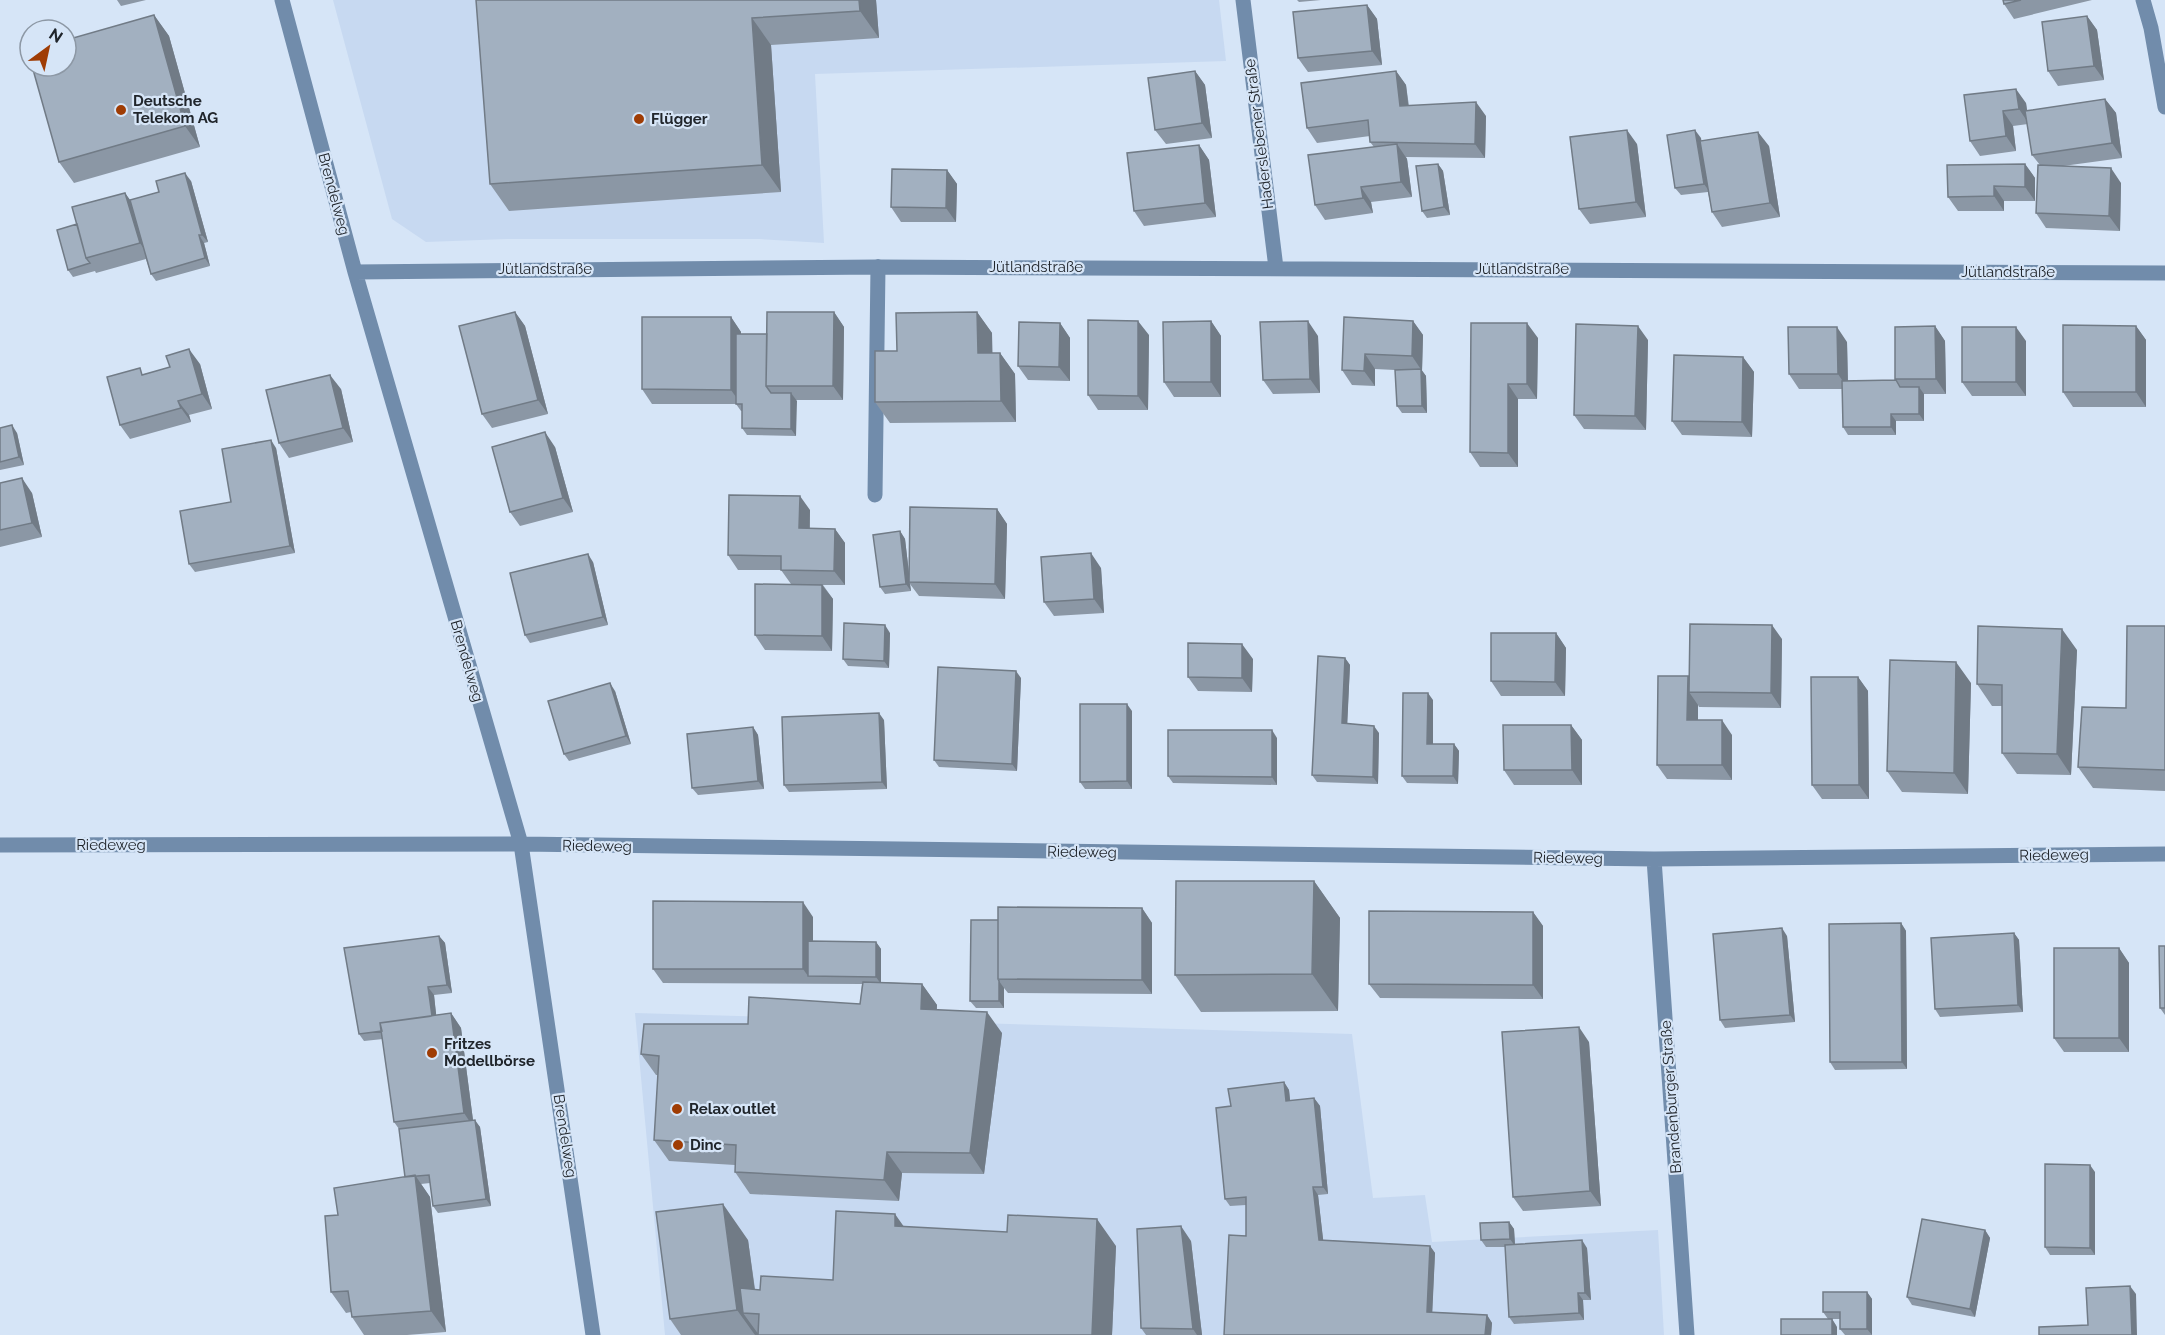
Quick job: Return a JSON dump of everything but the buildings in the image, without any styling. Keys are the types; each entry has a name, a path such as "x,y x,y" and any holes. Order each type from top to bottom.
{"street":[{"name":"Brendelweg","path":"282,0 355,272 521,844 593,1335"},
{"name":"Haderslebener Straße","path":"1243,0 1276,268"},
{"path":"2143,0 2151,28 2165,107"},
{"name":"Jütlandstraße","path":"355,272 878,267 2165,273"},
{"path":"875,495 878,267"},
{"name":"Riedeweg","path":"0,845 521,844 1654,859 2165,854"},
{"name":"Brandenburger Straße","path":"1654,859 1687,1335"}],"shaded area":[{"path":"333,0 1219,0 1226,61 815,74 824,243 759,239 507,239 426,242 392,219"},
{"path":"635,1013 1352,1034 1373,1198 1425,1195 1432,1242 1658,1230 1664,1335 665,1335"}],"place":[{"name":"Deutsche Telekom AG","path":"121,110"},
{"name":"Flügger","path":"639,119"},
{"name":"Fritzes Modellbörse","path":"432,1053"},
{"name":"Relax outlet","path":"677,1109"},
{"name":"Dinc","path":"678,1145"}]}
